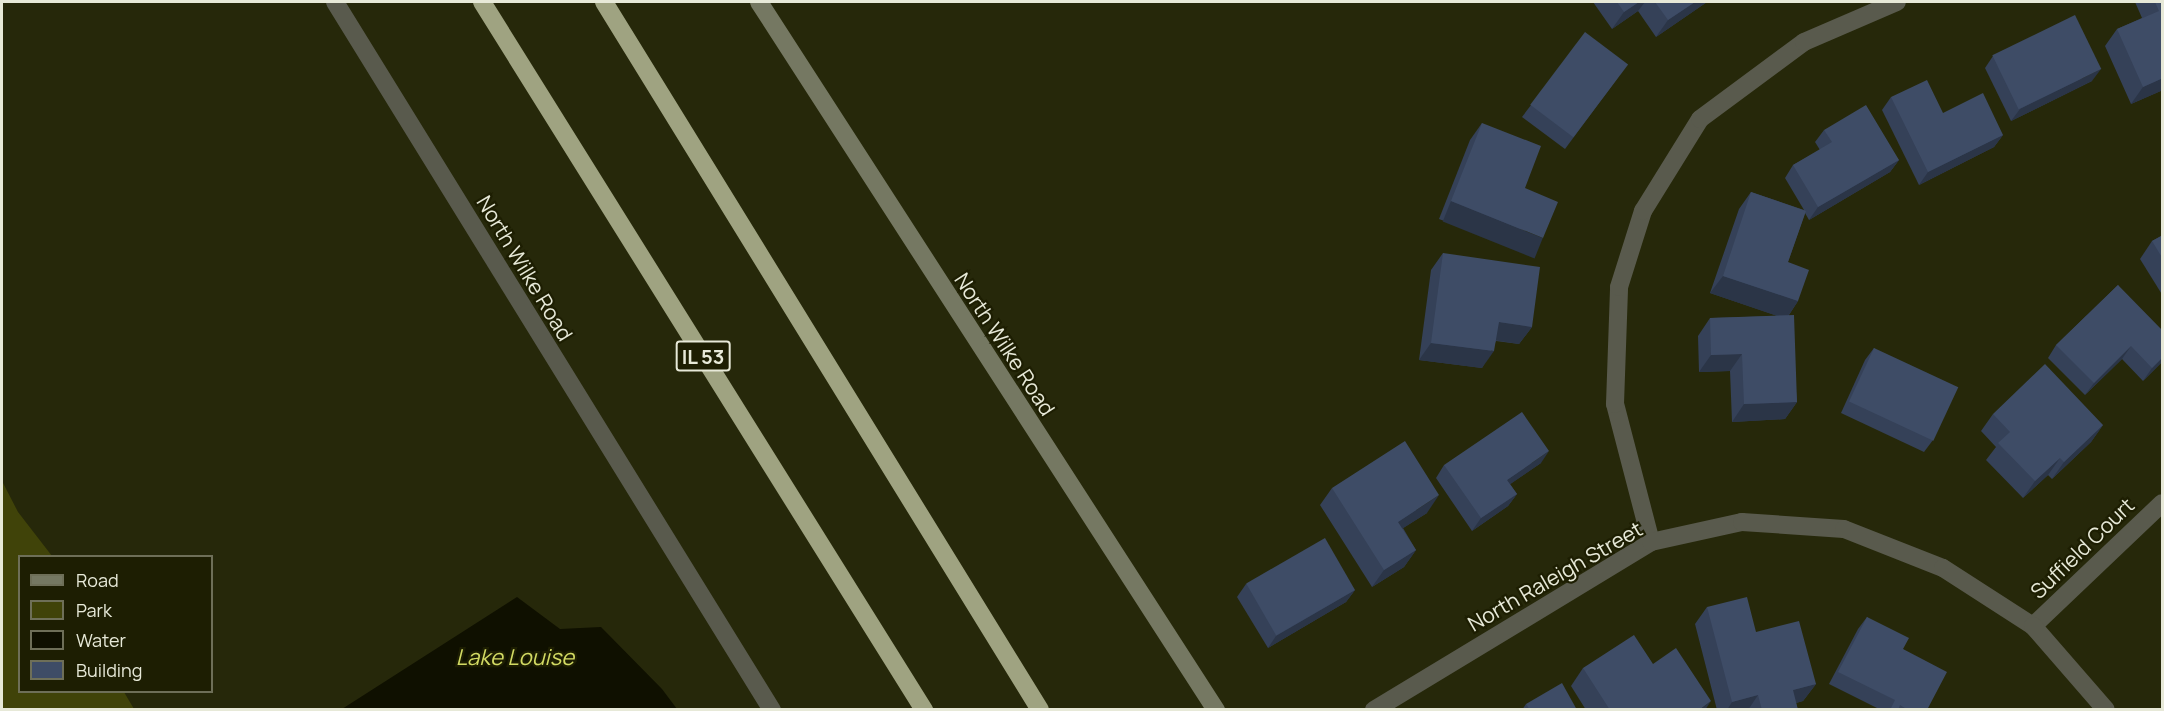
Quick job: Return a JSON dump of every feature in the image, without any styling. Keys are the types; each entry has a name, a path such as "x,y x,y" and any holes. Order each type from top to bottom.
{"highway":[{"name":"IL 53","path":"482,2 924,710"},
{"path":"604,2 1040,710"}],"street":[{"name":"North Wilke Road","path":"335,2 772,710"},
{"name":"North Wilke Road","path":"759,2 1216,710"},
{"path":"1652,542 1615,404 1618,287 1643,212 1700,119 1804,42 1897,2"},
{"name":"Suffield Court","path":"2033,626 2163,503"},
{"name":"North Raleigh Street","path":"1374,710 1652,542 1742,522 1844,529 1943,568 2033,626 2106,710"}],"green space":[{"path":"2,481 18,512 51,555 18,555 18,693 125,693 134,709 2,709"}],"water":[{"name":"Lake Louise","path":"517,597 560,629 601,627 662,689 677,709 342,709"}],"building":[{"path":"1617,2 1639,2 1624,12"},
{"path":"1655,2 1695,2 1668,20"},
{"path":"2155,2 2163,2 2163,78 2143,87 2117,29 2159,11"},
{"path":"2075,15 2101,69 2019,109 1992,55"},
{"path":"1585,32 1628,64 1573,137 1530,105"},
{"path":"1927,80 1943,113 1983,93 2003,135 1928,172 1891,97"},
{"path":"1866,105 1899,160 1818,207 1793,165 1832,142 1824,130"},
{"path":"1482,123 1541,146 1525,188 1558,202 1543,238 1451,201"},
{"path":"1751,192 1806,211 1788,262 1809,270 1798,301 1723,276"},
{"path":"2163,235 2163,259 2152,241"},
{"path":"1443,253 1540,267 1532,327 1499,322 1494,351 1431,343"},
{"path":"2118,285 2163,331 2163,357 2152,368 2131,346 2094,383 2056,345"},
{"path":"1794,315 1797,402 1744,404 1742,354 1711,355 1710,318"},
{"path":"1874,348 1958,387 1933,441 1849,401"},
{"path":"2045,364 2103,425 2064,462 2060,458 2035,481 1998,443 2010,432 1993,414"},
{"path":"1522,412 1549,451 1507,480 1517,494 1481,518 1444,465"},
{"path":"1405,441 1439,495 1398,522 1416,550 1384,570 1332,488"},
{"path":"1325,538 1355,590 1276,635 1246,584"},
{"path":"1747,597 1756,632 1799,621 1816,684 1793,690 1798,710 1762,710 1758,695 1732,702 1707,607"},
{"path":"1867,617 1909,638 1903,649 1947,672 1927,710 1908,710 1900,705 1898,710 1890,710 1895,700 1838,672"},
{"path":"1634,635 1653,664 1676,648 1711,701 1699,710 1610,710 1583,668"},
{"path":"1562,683 1577,710 1530,710 1526,704"}]}
